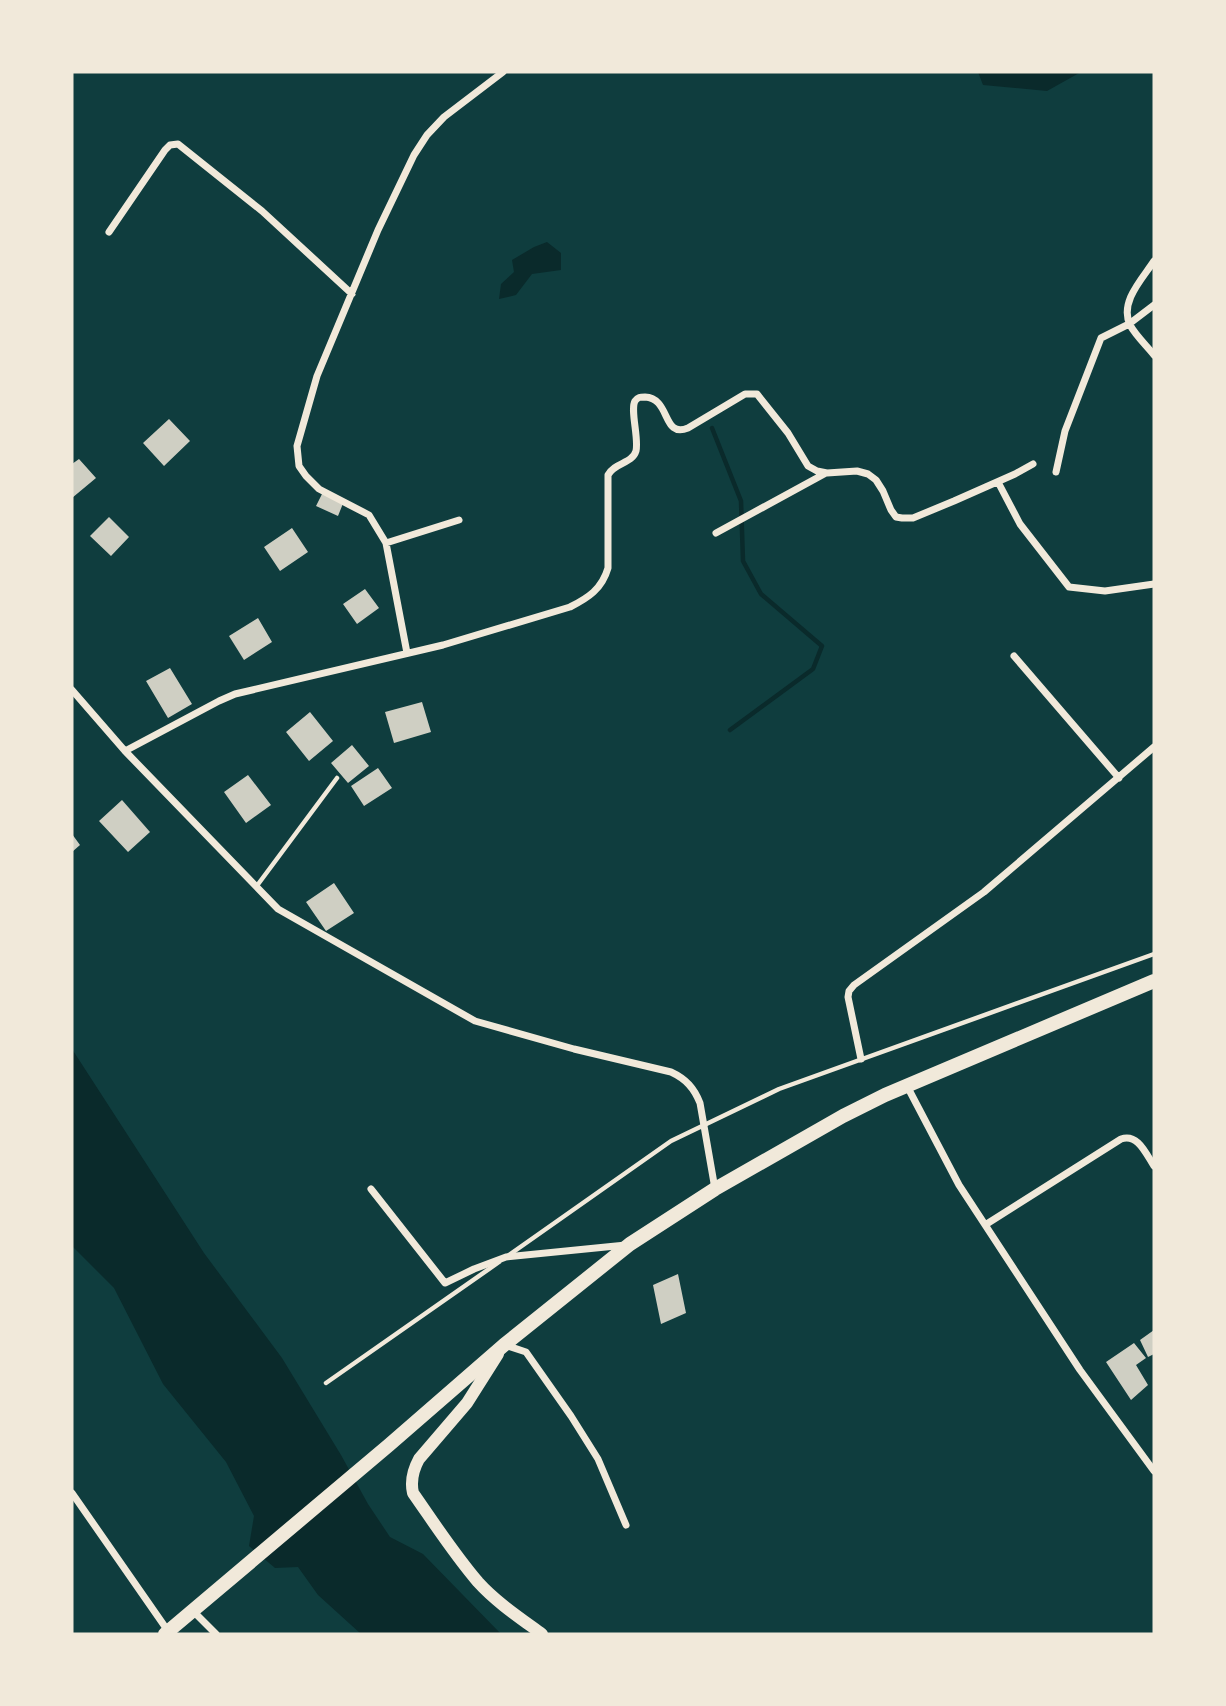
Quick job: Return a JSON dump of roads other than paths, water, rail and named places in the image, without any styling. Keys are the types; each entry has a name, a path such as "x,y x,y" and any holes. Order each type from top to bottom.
{"highway":[{"path":"167,1633 504,1345 630,1244 715,1189 843,1116 1154,981"}],"main road":[{"path":"504,1345 467,1403 419,1459 411,1483 413,1493 479,1583 542,1634"}],"street":[{"path":"407,653 386,543 369,515 319,489 306,476 299,466 297,446 317,376 414,155 427,135 444,117 503,72"},
{"path":"109,232 165,150 170,145 178,144 262,211 352,294"},
{"path":"1154,261 1128,300 1127,310 1129,324 1154,355"},
{"path":"1056,472 1065,431 1101,338 1129,324 1154,304"},
{"path":"125,751 235,694 443,645 570,607 594,593 608,568 608,475 611,468 634,455 637,444 634,404 637,398 652,398 658,401 670,424 679,430 688,428 745,394 757,394 788,433 808,466 827,473 857,471 868,474 876,480 896,517 902,518 913,519 1033,464"},
{"path":"716,533 827,473"},
{"path":"998,482 1020,524 1069,587 1105,591 1154,584"},
{"path":"386,543 459,520"},
{"path":"1014,656 1119,778"},
{"path":"72,690 125,751 278,909 475,1021 574,1049 671,1072 689,1084 700,1103 715,1189"},
{"path":"861,1059 848,997 854,985 984,892 1154,747"},
{"path":"907,1086 958,1185 1080,1370 1154,1471"},
{"path":"985,1225 1126,1137 1135,1139 1154,1166"},
{"path":"371,1189 445,1283 506,1257 630,1244"},
{"path":"504,1345 526,1352 571,1416 598,1459 626,1525"},
{"path":"72,1493 167,1633"},
{"path":"193,1611 216,1634"}],"lane":[{"path":"256,887 337,778"},
{"path":"326,1383 671,1142 779,1089 1154,954"}],"water":[{"path":"978,72 1081,72 1047,91 983,85"},
{"path":"547,242 561,253 561,270 532,274 516,295 499,299 501,284 514,272 512,260"},
{"path":"72,1049 204,1253 282,1358 390,1537 423,1554 501,1634 361,1634 318,1595 298,1567 275,1568 249,1546 254,1516 226,1462 163,1384 114,1288 72,1246"}],"waterway":[{"path":"712,428 741,501 743,561 761,594 822,646 813,669 730,730"}]}
